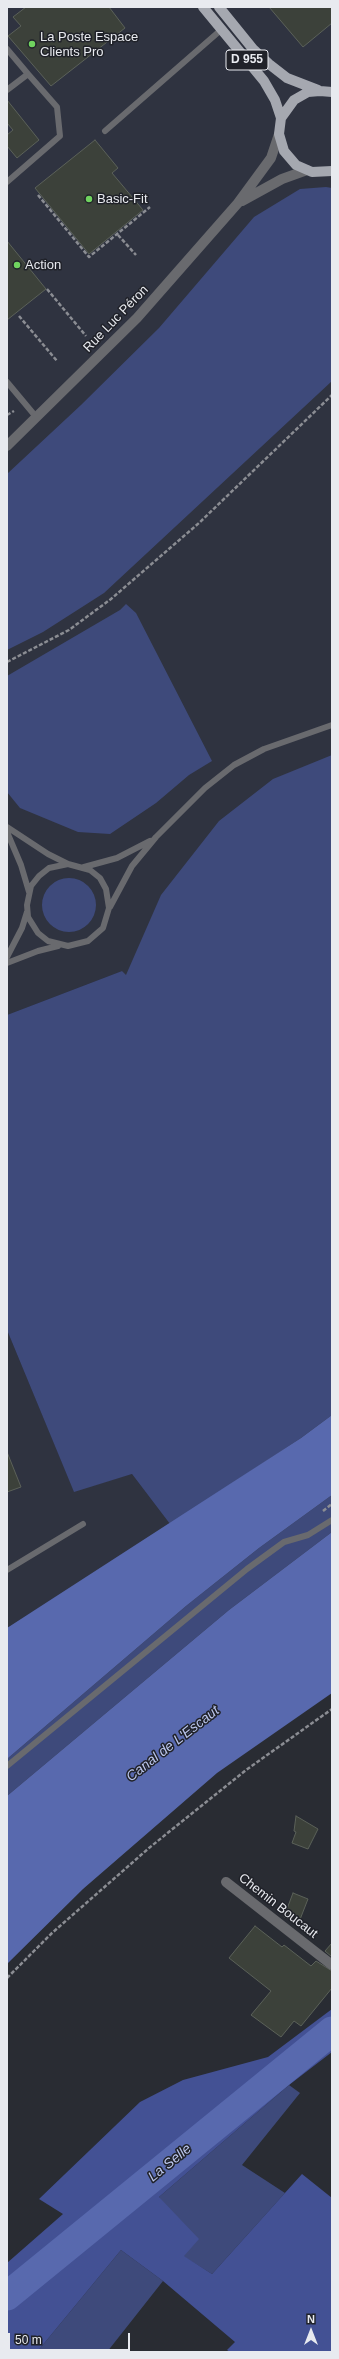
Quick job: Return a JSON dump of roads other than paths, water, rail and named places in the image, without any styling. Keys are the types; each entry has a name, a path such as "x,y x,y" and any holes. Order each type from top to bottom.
{"main road":[{"name":"D 955","path":"203,7 264,81 275,100 281,118"},
{"name":"D 955","path":"219,7 253,49 269,64 287,78 320,91"},
{"path":"332,92 308,92 294,100 281,118 279,134 282,146 287,156 296,165 307,170 317,172 332,171"}],"street":[{"name":"Rue Luc Péron","path":"7,446 137,318 238,203 270,158 279,134"},
{"name":"Rue Luc Péron","path":"238,203 282,179 307,170"},
{"name":"Chemin Boucaut","path":"226,1882 332,1965"}],"lane":[{"path":"105,131 222,29"},
{"path":"7,49 57,106 60,136 7,182"},
{"path":"7,90 28,74"},
{"path":"7,382 37,418"},
{"path":"7,963 38,950 82,944 94,938 106,922 109,908 126,876 156,837 205,788 234,765 269,747 332,725"},
{"path":"7,827 39,849 68,864 84,867 95,874 103,884 108,896 109,908"},
{"path":"7,832 21,865 29,892 27,911 22,928 7,957"},
{"path":"84,867 129,853 156,837"},
{"path":"29,892 35,881 44,872 55,866 68,864"},
{"path":"27,911 31,923 38,933 48,941 61,946"},
{"path":"7,1766 253,1565 284,1542 308,1535 332,1520"},
{"path":"7,1570 84,1524"}],"water":[{"path":"332,1415 332,1495 259,1548 186,1606 7,1759 7,1628 301,1438"},
{"name":"Canal de L'Escaut","path":"332,1532 332,1693 217,1773 83,1889 7,1964 7,1796 229,1610"}],"waterway":[{"name":"La Selle","path":"7,2296 332,2031"}],"place":[{"name":"La Poste Espace Clients Pro","path":"32,44"},
{"name":"Basic-Fit","path":"89,199"},
{"name":"Action","path":"17,265"}]}
